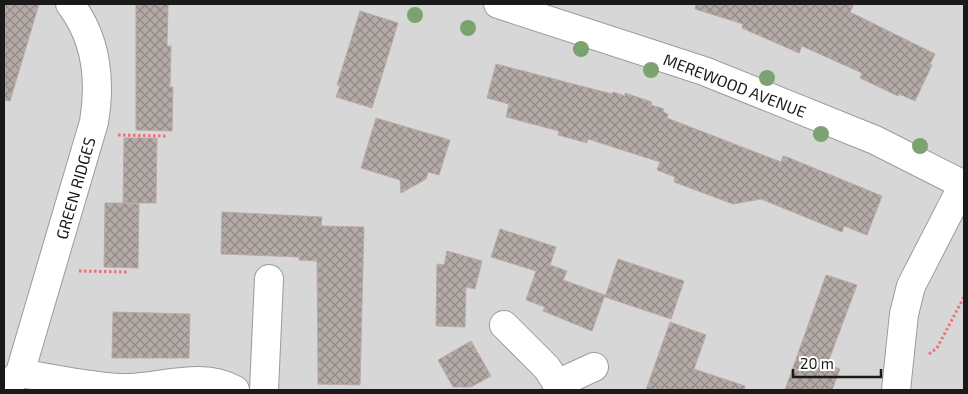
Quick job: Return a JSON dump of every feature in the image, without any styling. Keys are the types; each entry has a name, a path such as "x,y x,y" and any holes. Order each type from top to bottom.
{"street":[{"name":"GREEN RIDGES","path":"70,4 87,31 93,52 98,81 96,111 12,381 120,388 202,381 221,383 235,390"},
{"name":"MEREWOOD AVENUE","path":"498,4 704,70 875,140 964,185"},
{"path":"896,385 904,314 911,286 964,185"},
{"path":"264,390 269,279"},
{"path":"504,326 547,368 559,387 594,367"}],"path":[{"path":"136,135 166,136"},
{"path":"98,272 128,272"},
{"path":"896,385 937,348 964,298"}],"shaded area":[{"path":"4,4 964,4 964,390 4,390"}],"building":[{"path":"4,4 39,4 10,101 4,100"},
{"path":"136,4 168,4 167,46 171,46 170,87 173,87 172,131 136,130"},
{"path":"696,4 854,4 850,12 935,54 930,64 932,65 915,101 899,94 898,96 860,78 862,73 802,46 799,53 742,28 743,24 695,9"},
{"path":"360,11 398,23 372,108 336,97 340,86 337,85"},
{"path":"496,64 612,94 613,92 625,96 625,93 652,102 651,105 664,109 663,112 668,114 667,118 781,162 783,156 787,157 882,196 867,235 844,226 842,232 761,199 733,204 674,182 675,177 657,170 660,162 588,139 587,143 558,135 559,131 506,117 509,104 487,98"},
{"path":"376,118 450,140 439,175 428,172 426,179 401,193 400,180 361,168"},
{"path":"124,138 157,138 156,203 123,203"},
{"path":"105,203 139,204 138,268 104,267"},
{"path":"222,212 322,217 321,226 364,227 360,385 318,384 317,261 299,260 299,257 221,254"},
{"path":"500,229 556,247 550,265 567,271 563,280 605,295 592,331 543,311 545,307 526,300 536,271 491,257"},
{"path":"447,251 482,261 475,289 466,287 465,327 436,326 437,264 444,265"},
{"path":"618,259 684,281 671,319 605,297"},
{"path":"826,275 857,285 827,365 840,369 832,390 785,390"},
{"path":"113,312 190,314 189,358 112,358"},
{"path":"670,322 706,335 694,369 745,386 744,390 646,390"},
{"path":"471,341 491,376 471,387 453,387 438,360"}]}
